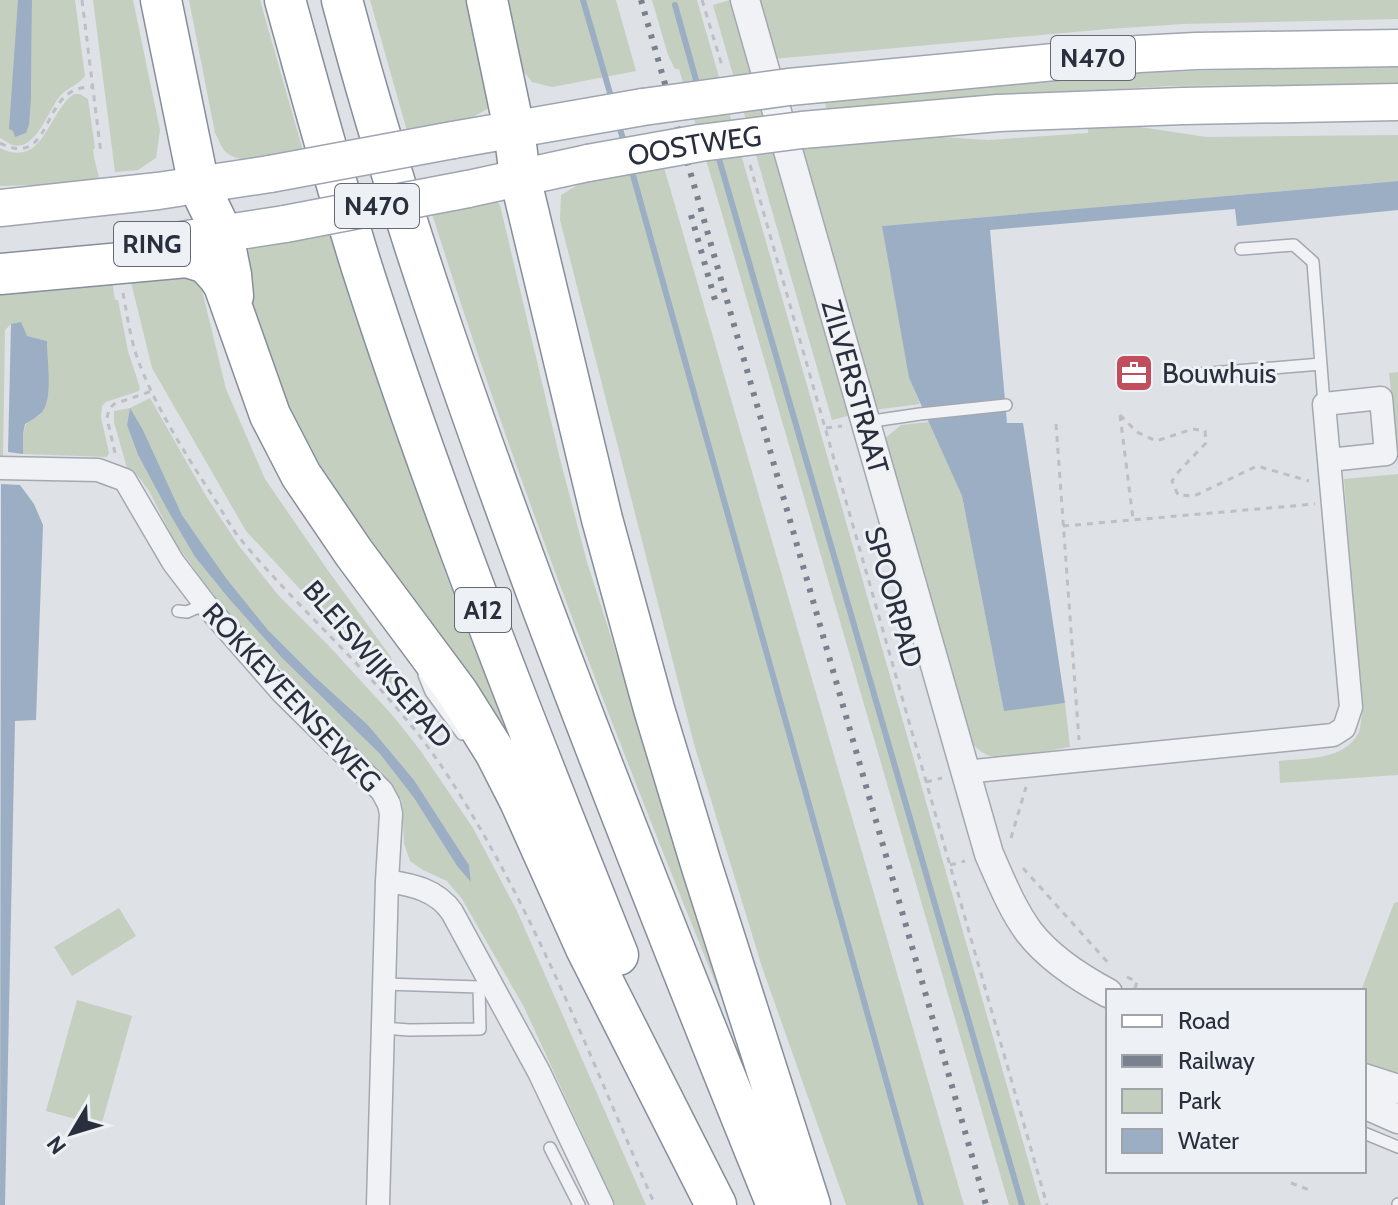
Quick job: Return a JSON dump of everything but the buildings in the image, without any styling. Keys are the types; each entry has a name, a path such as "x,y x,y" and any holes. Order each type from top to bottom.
{"highway":[{"name":"A12","path":"161,0 199,186 223,235 235,312 258,384 283,443 319,503 465,703 495,752 586,948 718,1205"},
{"name":"A12","path":"285,0 363,269 445,508 558,804 718,1205"},
{"name":"A12","path":"342,0 414,246 502,500 606,775 777,1205"},
{"path":"487,0 514,129 520,177 599,506 696,850 810,1205"},
{"path":"0,274 187,257 200,260 212,269 224,285 235,312"}],"main road":[{"name":"OOSTWEG","path":"0,208 199,186 514,129 789,87 1170,52 1398,48"},
{"name":"OOSTWEG","path":"0,258 223,235 588,163 700,143 802,130 998,113 1398,102"}],"street":[{"name":"ZILVERSTRAAT","path":"745,0 989,854 1030,934 1087,982 1117,981"},
{"path":"965,772 1333,735 1344,728 1351,707 1324,404 1381,398 1386,454 1329,460"},
{"path":"0,468 98,470 125,480"},
{"name":"ROKKEVEENSEWEG","path":"125,480 173,562 205,604 282,692 384,795 389,804 378,1205"},
{"path":"387,881 430,892 442,899 452,912 539,1072 602,1205"},
{"path":"1366,1079 1398,1089"},
{"path":"1366,1105 1398,1119"}],"lane":[{"path":"1241,249 1294,245 1313,262 1324,404"},
{"path":"1186,375 1321,364"},
{"path":"865,422 1006,405"},
{"path":"178,611 187,612 205,604"},
{"name":"A12","path":"399,613 415,653"},
{"path":"420,666 431,692 469,743"},
{"name":"A12","path":"488,767 527,816"},
{"path":"383,1028 480,1029 479,987 385,984"},
{"path":"1366,1134 1398,1147"},
{"path":"550,1148 579,1205"}],"path":[{"path":"82,0 101,154"},
{"path":"702,0 722,68"},
{"path":"0,143 11,149 26,148 39,139 67,94 93,87"},
{"name":"SPOORPAD","path":"748,157 1047,1205"},
{"name":"BLEISWIJKSEPAD","path":"122,289 135,351 152,391 189,459 240,539 396,707 447,773 496,853 544,951 655,1205"},
{"path":"125,480 110,432 109,409 114,404 152,391"},
{"path":"1133,520 1120,415 1137,432 1156,441 1193,429 1205,431 1206,443 1172,481 1178,495 1194,496 1257,466 1332,495"},
{"path":"1056,424 1080,760"},
{"path":"1063,526 1332,495"},
{"path":"1017,861 1117,981 1137,982 1135,989"},
{"path":"1291,1183 1312,1191"}],"green space":[{"path":"0,0 18,0 20,134 26,133 31,100 32,0 75,0 85,76 60,96 35,136 20,145 12,145 0,138"},
{"path":"93,0 133,0 160,130 156,158 138,170 115,172"},
{"path":"189,0 260,0 303,151 250,160 231,156 224,150 215,133"},
{"path":"370,0 474,0 491,79 489,108 471,118 407,131"},
{"path":"507,0 616,0 636,71 552,87 532,82 514,51"},
{"path":"652,0 697,0 1041,1205 1009,1205 720,207 679,69 675,69 668,55"},
{"path":"730,0 737,15 851,415 832,420 713,5"},
{"path":"757,0 1398,0 1398,19 1183,24 773,59"},
{"path":"1398,67 1398,84 1171,86 1083,91 828,116 825,103 1126,73"},
{"path":"74,94 88,99 100,183 0,186 0,148 15,153 36,145 65,102"},
{"path":"1101,121 1206,137 1398,135 1398,181 883,226 909,378 920,404 874,410 797,147 878,133 988,140 1088,133 1088,122"},
{"path":"663,164 964,1205 846,1205 762,967 694,744 560,220 561,195 588,179"},
{"path":"493,197 500,205 587,562 746,1058 661,848 539,529 430,207"},
{"path":"328,230 444,569 513,749 318,476 283,408 241,273 245,254 254,244"},
{"path":"111,274 115,300 118,300 128,351 140,388 102,406 107,457 23,454 26,424 40,415 48,390 47,341 27,336 11,324 5,330 3,456 0,456 0,282"},
{"path":"129,274 192,276 201,286 226,389 265,479 391,657 401,698 246,531 152,368"},
{"path":"1398,372 1398,452 1389,373"},
{"path":"150,398 206,496 239,546 278,595 394,717 473,828 517,911 646,1205 615,1205 524,1007 462,899 447,881 410,861 404,843 402,800 220,605 175,542 149,491 138,476 127,468 114,422 114,411 130,408","holes":["130,409 143,430 182,515 226,578 268,630 368,725 414,780 469,865 471,881 457,866 414,798 380,754 281,657 195,557 138,455 127,425"]},
{"path":"929,422 962,496 1004,710 1065,703 1070,747 1014,757 993,756 979,750 967,735 883,440 901,425"},
{"path":"1398,474 1398,775 1280,783 1279,761 1334,753 1353,741 1359,732 1362,713 1344,479"},
{"path":"1398,902 1398,1074 1366,1063 1366,989 1362,989 1394,903"},
{"path":"119,908 136,936 72,976 54,947"},
{"path":"77,1000 132,1016 101,1126 46,1111"}],"water":[{"path":"18,0 32,0 31,100 26,133 15,137 9,129"},
{"path":"1398,181 1398,210 1237,226 1235,209 990,230 1007,423 1023,423 1065,703 1004,711 962,496 909,378 882,226"},
{"path":"21,322 27,336 47,341 49,374 45,407 25,424 23,454 8,452 11,324"},
{"path":"130,408 182,515 226,578 268,630 368,725 414,780 469,865 471,882 380,754 281,657 195,557 138,455 127,425"},
{"path":"1,484 20,485 34,504 43,525 36,720 15,721 5,1205 0,1205"}],"waterway":[{"path":"583,0 612,100"},
{"path":"675,5 698,87"},
{"path":"618,122 625,146"},
{"path":"717,152 1022,1205"},
{"path":"631,168 921,1205"}],"railway":[{"path":"641,0 986,1205"},
{"path":"691,215 715,300"}],"place":[{"name":"Bouwhuis","path":"1134,373"}]}
